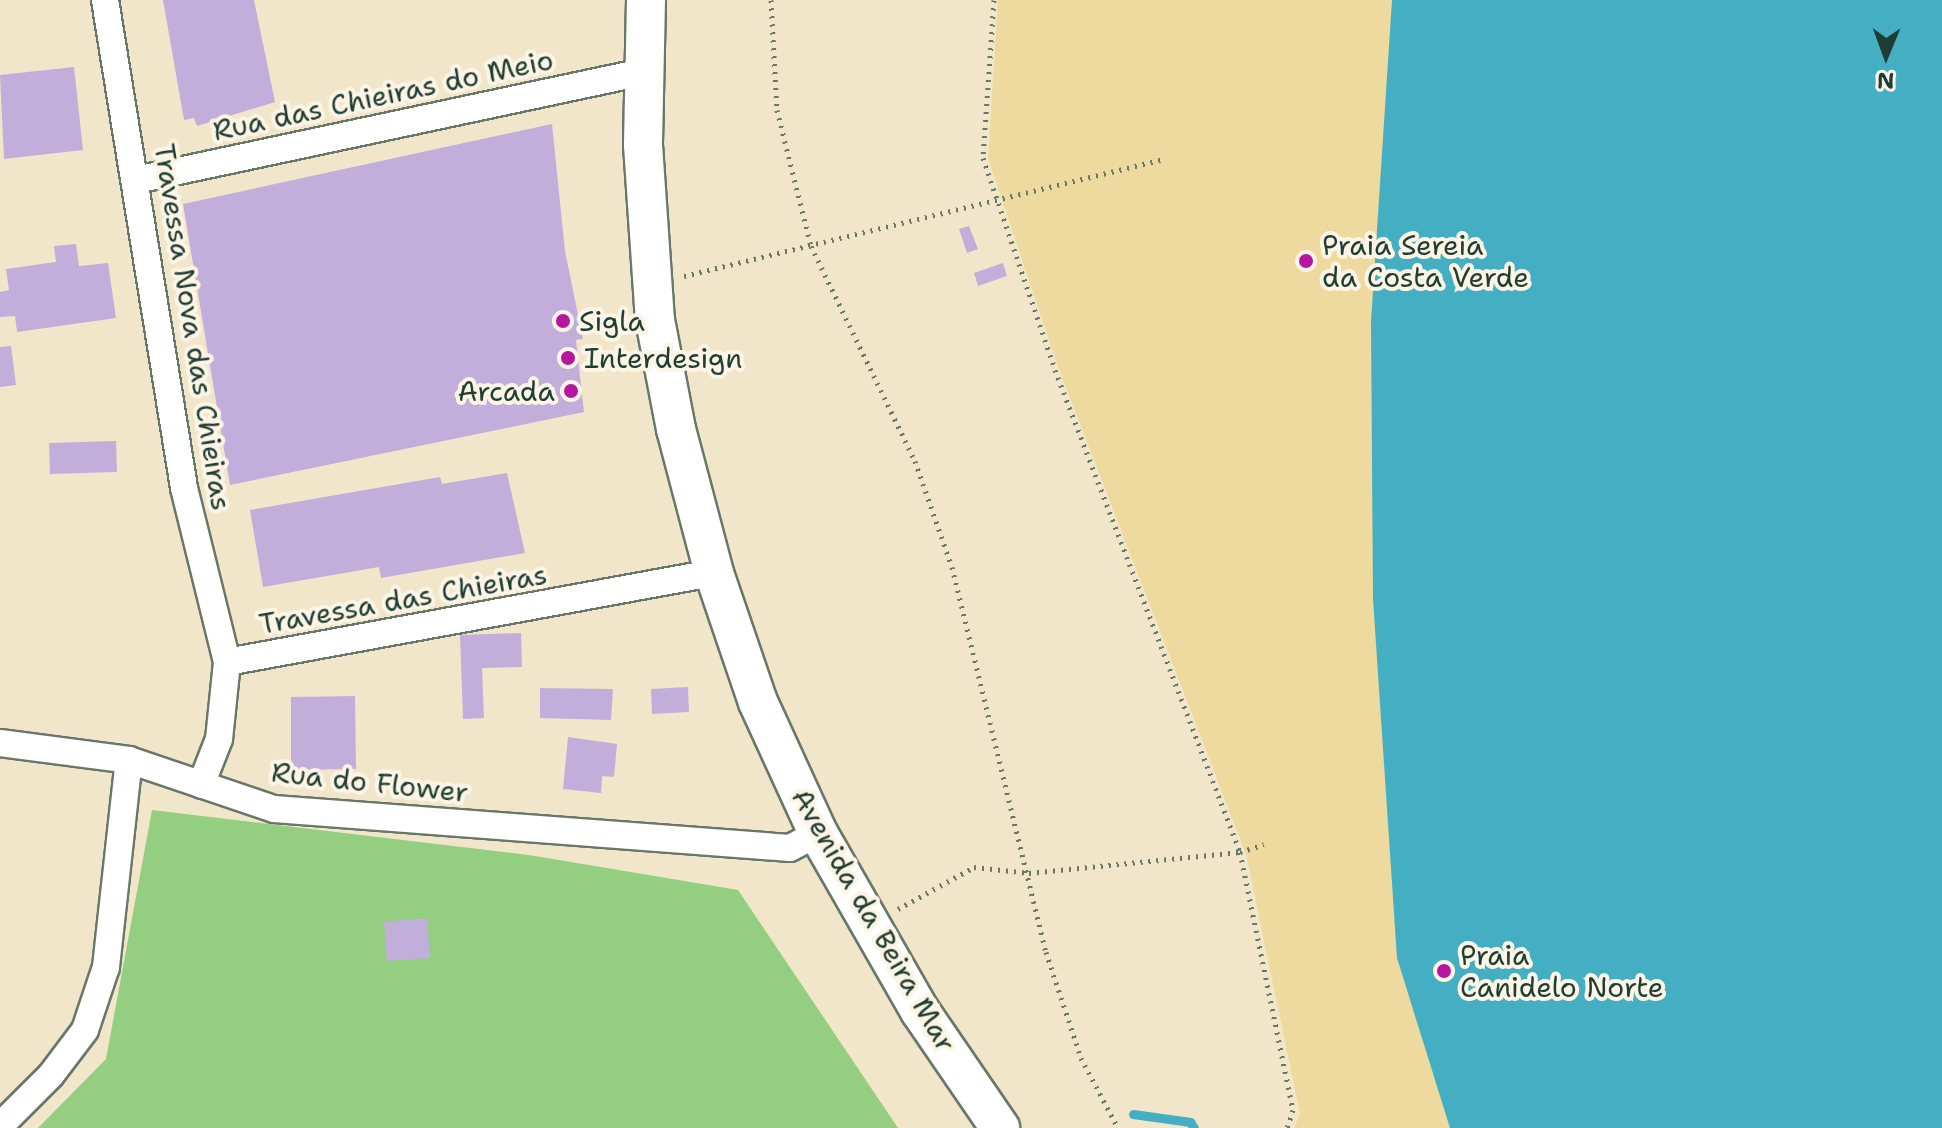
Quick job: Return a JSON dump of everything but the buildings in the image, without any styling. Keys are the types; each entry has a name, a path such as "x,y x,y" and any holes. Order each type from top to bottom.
{"main road":[{"name":"Avenida da Beira Mar","path":"646,0 643,72 655,320 676,429 714,573 758,702 818,833 920,1011 1000,1128"}],"street":[{"name":"Travessa Nova das Chieiras","path":"105,0 184,488 227,662"},
{"name":"Rua das Chieiras do Meio","path":"136,180 643,72"},
{"name":"Travessa das Chieiras","path":"201,785 219,739 227,662 714,573"},
{"path":"0,743 129,760 106,967 85,1030 51,1075 0,1126"},
{"name":"Rua do Flower","path":"129,760 274,809 790,848 818,833"}],"path":[{"path":"771,0 777,110 811,246 915,461 952,567 1046,952 1081,1058 1118,1128"},
{"path":"994,0 983,158 1061,385 1240,852 1293,1110 1287,1128"},
{"path":"684,276 996,197 1164,159"},
{"path":"894,913 974,867 1029,873 1240,852 1264,844"}],"green space":[{"path":"152,810 529,855 738,890 898,1128 38,1128 106,1059"}],"sand":[{"name":"Praia Sereia da Costa Verde","path":"998,0 1589,0 1588,1128 1294,1128 1300,1114 1246,854 1057,364 988,158"}],"water":[{"path":"1392,0 1942,0 1942,1128 1450,1128 1397,958 1373,599 1371,322"}],"waterway":[{"path":"1133,1114 1190,1122 1194,1128"}],"place":[{"name":"Praia Sereia da Costa Verde","path":"1306,261"},
{"name":"Sigla","path":"563,321"},
{"name":"Interdesign","path":"568,358"},
{"name":"Arcada","path":"571,391"},
{"name":"Praia Canidelo Norte","path":"1444,971"}]}
